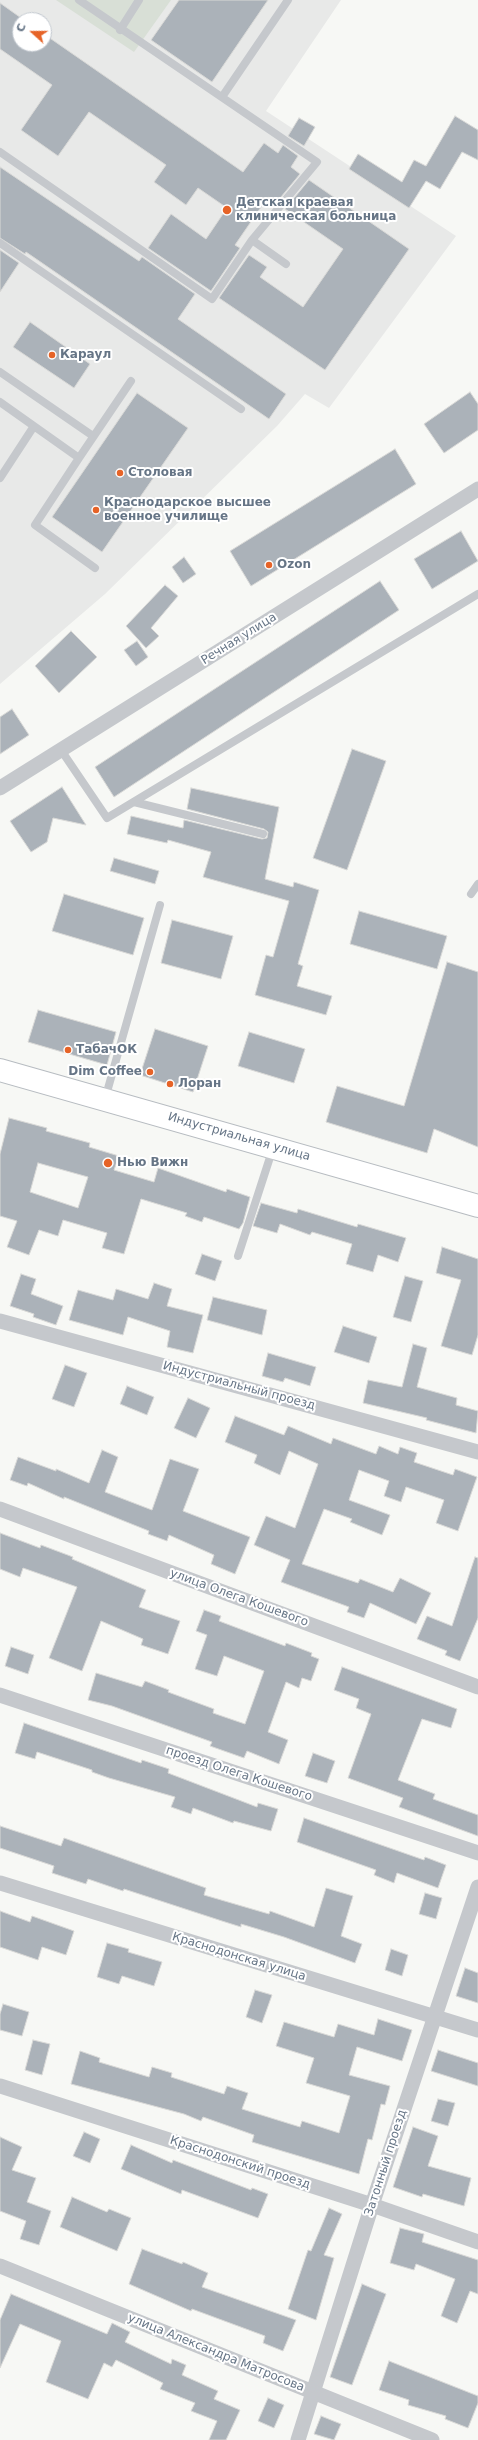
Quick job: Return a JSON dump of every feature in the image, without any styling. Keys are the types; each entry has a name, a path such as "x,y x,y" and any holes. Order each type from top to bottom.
{"main road":[{"name":"Индустриальная улица","path":"0,1070 478,1206"}],"street":[{"name":"Речная улица","path":"0,788 478,489"},
{"name":"Индустриальный проезд","path":"0,1321 478,1452"},
{"name":"улица Олега Кошевого","path":"0,1509 478,1687"},
{"name":"проезд Олега Кошевого","path":"0,1695 478,1853"},
{"name":"Краснодонская улица","path":"0,1883 478,2030"},
{"name":"Затонный проезд","path":"298,2440 372,2205 478,1887"},
{"name":"Краснодонский проезд","path":"0,2086 372,2205 478,2242"},
{"name":"улица Александра Матросова","path":"0,2266 432,2440"}],"lane":[{"path":"0,152 212,299 252,240 317,162 120,30 79,0"},
{"path":"120,30 139,0"},
{"path":"222,97 288,0"},
{"path":"252,240 286,264"},
{"path":"0,243 242,409"},
{"path":"0,372 94,436"},
{"path":"95,568 35,525 131,382"},
{"path":"0,402 79,458"},
{"path":"0,478 34,426"},
{"path":"61,750 107,818 478,594"},
{"path":"134,802 263,834"},
{"path":"471,894 478,884"},
{"path":"105,1099 160,905"},
{"path":"238,1256 273,1147"}],"shaded area":[{"path":"0,0 341,0 266,111 456,236 329,408 305,394 277,426 105,594 0,684"},
{"path":"56,0 171,0 134,52"}],"building":[{"path":"179,0 268,0 212,82 151,40"},
{"path":"0,3 13,12 12,52 52,52 52,40 243,172 264,143 278,153 283,145 298,156 291,167 300,174 276,203 268,197 235,245 240,248 211,291 148,248 171,214 206,239 227,208 198,188 186,205 154,182 166,165 89,112 58,156 21,130 52,85 0,49"},
{"path":"455,116 478,130 478,160 462,152 440,189 426,181 409,208 349,169 358,154 402,182 414,160 426,166"},
{"path":"299,118 315,127 304,146 288,136"},
{"path":"0,167 139,261 142,257 195,294 178,319 286,394 269,419 26,252 25,254 0,238"},
{"path":"309,180 409,249 325,370 219,298 249,255 267,267 260,277 303,307 343,249 285,209"},
{"path":"0,250 19,263 0,292"},
{"name":"Караул","path":"30,322 90,364 74,388 13,347"},
{"path":"470,392 478,404 478,430 444,453 424,424"},
{"name":"Столовая","path":"137,393 188,428 102,552 52,517"},
{"path":"395,449 416,484 251,586 230,551"},
{"path":"461,531 478,561 432,589 414,559"},
{"path":"184,557 196,574 183,583 172,567"},
{"path":"380,581 399,610 114,797 95,767"},
{"path":"165,585 178,596 151,628 159,636 146,648 126,626"},
{"path":"71,631 97,657 59,693 35,666"},
{"path":"137,641 148,657 136,666 124,650"},
{"path":"12,709 29,735 0,754 0,717"},
{"path":"352,749 386,761 347,870 313,858"},
{"path":"62,787 86,825 53,818 47,842 31,852 10,821"},
{"path":"191,788 279,807 265,879 293,887 294,882 319,890 298,964 303,966 297,986 332,996 326,1015 255,995 266,955 273,957 289,901 203,877 211,852 168,840 167,843 127,834 131,816 183,828 184,820 262,839 267,838 268,832 264,829 187,809"},
{"path":"114,858 159,871 155,884 110,871"},
{"path":"64,894 144,918 133,955 52,931"},
{"path":"359,911 447,936 437,969 350,944"},
{"path":"172,920 233,936 221,979 161,963"},
{"path":"447,962 478,972 478,1147 434,1129 427,1153 326,1122 337,1086 404,1106"},
{"path":"38,1010 116,1032 107,1065 28,1042"},
{"path":"155,1029 208,1046 193,1092 140,1075"},
{"path":"249,1032 305,1049 294,1083 238,1066"},
{"path":"9,1118 47,1128 46,1131 90,1143 89,1147 119,1156 114,1170 154,1182 158,1168 226,1192 227,1189 250,1197 243,1223 239,1229 204,1217 202,1222 185,1216 187,1213 141,1199 124,1254 102,1248 107,1233 63,1220 58,1236 39,1230 29,1255 7,1247 17,1221 0,1216 0,1154","holes":["38,1163 88,1177 78,1208 30,1192"]},
{"path":"261,1203 297,1213 298,1209 357,1227 358,1224 406,1238 398,1262 378,1255 373,1272 346,1264 352,1244 312,1232 310,1235 280,1224 277,1233 253,1226"},
{"path":"442,1247 478,1259 478,1335 472,1355 441,1346 461,1280 436,1273"},
{"path":"202,1254 222,1261 215,1281 195,1274"},
{"path":"21,1274 36,1279 31,1294 63,1306 56,1325 33,1317 34,1314 10,1306"},
{"path":"405,1276 423,1281 411,1322 393,1317"},
{"path":"154,1283 172,1289 167,1306 203,1315 193,1353 167,1347 170,1331 128,1317 123,1335 69,1320 78,1290 113,1300 116,1289 148,1299"},
{"path":"213,1297 267,1310 262,1335 207,1320"},
{"path":"343,1326 377,1337 369,1363 334,1352"},
{"path":"413,1344 427,1348 417,1387 457,1398 456,1405 478,1411 476,1433 426,1420 427,1418 363,1403 368,1380 402,1387"},
{"path":"268,1353 316,1367 310,1386 285,1378 283,1382 262,1376"},
{"path":"65,1365 87,1373 74,1407 52,1399"},
{"path":"127,1386 154,1397 147,1415 120,1404"},
{"path":"188,1398 210,1408 196,1438 174,1428"},
{"path":"235,1416 284,1435 288,1426 331,1444 333,1438 376,1454 379,1446 398,1454 400,1447 417,1453 414,1462 453,1475 455,1469 477,1477 458,1531 436,1523 444,1500 406,1487 401,1502 384,1496 389,1481 359,1470 349,1500 390,1515 382,1535 350,1522 352,1519 324,1509 302,1564 358,1583 360,1579 393,1592 400,1578 431,1593 416,1624 370,1603 364,1618 347,1612 349,1607 281,1582 290,1560 254,1545 266,1516 295,1528 318,1464 289,1451 280,1475 254,1463 257,1455 225,1442"},
{"path":"102,1450 118,1457 105,1492 152,1510 170,1459 199,1469 183,1511 250,1537 235,1574 211,1564 214,1555 169,1535 167,1541 148,1534 149,1531 64,1497 64,1499 28,1483 27,1486 10,1480 18,1457 56,1471 56,1469 89,1483"},
{"path":"0,1533 40,1548 41,1545 73,1557 72,1559 146,1590 139,1607 180,1621 168,1654 141,1645 143,1639 101,1621 82,1671 49,1658 77,1587 23,1568 20,1577 0,1569"},
{"path":"475,1557 478,1558 478,1618 460,1661 445,1655 447,1651 417,1639 427,1616 452,1626"},
{"path":"204,1610 221,1616 219,1621 285,1646 286,1643 312,1653 311,1656 319,1659 311,1681 302,1678 299,1688 286,1682 268,1732 288,1740 279,1764 247,1751 244,1758 210,1746 212,1742 112,1706 88,1700 96,1673 142,1687 145,1681 169,1690 168,1692 214,1709 213,1713 245,1724 264,1671 224,1656 217,1676 195,1669 207,1635 196,1631"},
{"path":"11,1647 34,1655 28,1674 5,1666"},
{"path":"342,1667 457,1709 451,1728 422,1719 398,1780 435,1794 433,1799 478,1815 478,1836 399,1807 403,1798 348,1778 371,1714 356,1708 359,1699 334,1690"},
{"path":"24,1723 141,1763 142,1760 169,1769 168,1773 257,1807 258,1803 278,1809 271,1831 234,1821 233,1823 193,1808 191,1814 171,1807 175,1797 109,1778 92,1772 92,1770 37,1752 35,1759 15,1753"},
{"path":"313,1753 335,1761 327,1783 305,1776"},
{"path":"304,1818 424,1860 425,1857 446,1865 438,1888 397,1873 394,1883 374,1875 376,1870 297,1842"},
{"path":"0,1826 61,1846 64,1838 206,1888 204,1895 269,1914 270,1911 314,1927 326,1888 353,1896 341,1936 362,1944 355,1963 284,1937 241,1924 241,1927 124,1889 123,1891 88,1879 86,1884 52,1873 54,1866 0,1848"},
{"path":"425,1893 442,1898 436,1919 419,1914"},
{"path":"0,1911 30,1922 32,1916 74,1931 66,1955 42,1947 38,1960 0,1947"},
{"path":"107,1943 129,1949 128,1952 162,1962 154,1986 122,1976 119,1984 97,1977"},
{"path":"391,1949 408,1955 402,1976 385,1970"},
{"path":"465,1968 478,1973 478,2003 456,1996"},
{"path":"255,1990 272,1995 262,2023 246,2017"},
{"path":"3,2004 29,2012 22,2036 0,2030 0,2014"},
{"path":"378,2019 412,2030 402,2061 357,2047 349,2075 390,2086 385,2105 381,2104 372,2140 368,2139 359,2174 252,2142 254,2135 203,2117 201,2121 184,2114 71,2084 80,2051 100,2058 99,2062 149,2077 152,2067 172,2073 171,2077 224,2094 227,2086 248,2093 242,2109 300,2127 302,2121 339,2133 350,2096 306,2083 314,2058 276,2046 284,2022 334,2037 338,2024 374,2035"},
{"path":"33,2040 50,2044 42,2075 25,2070"},
{"path":"438,2050 478,2063 478,2086 431,2071"},
{"path":"438,2099 455,2103 448,2126 431,2121"},
{"path":"413,2127 438,2136 428,2166 471,2178 464,2206 423,2194 422,2197 393,2187"},
{"path":"84,2132 100,2139 90,2163 73,2156"},
{"path":"0,2137 22,2147 12,2170 36,2178 27,2202 51,2211 39,2245 20,2239 26,2221 0,2211"},
{"path":"131,2145 172,2163 173,2160 251,2190 252,2188 268,2194 258,2218 182,2190 181,2194 121,2169"},
{"path":"72,2197 107,2212 109,2209 131,2218 117,2251 60,2227"},
{"path":"329,2208 342,2214 324,2255 334,2258 316,2320 288,2309 308,2250 311,2251"},
{"path":"400,2228 424,2234 422,2242 478,2260 478,2294 470,2291 457,2323 441,2316 455,2279 416,2264 414,2270 390,2263"},
{"path":"142,2249 182,2264 183,2262 208,2273 202,2287 296,2320 283,2351 263,2343 265,2336 192,2309 191,2311 129,2284"},
{"path":"362,2284 386,2294 352,2385 330,2377"},
{"path":"11,2294 107,2334 112,2323 130,2332 125,2342 171,2364 172,2359 186,2365 182,2375 218,2391 214,2399 240,2410 226,2440 209,2440 217,2421 191,2411 195,2403 160,2389 163,2383 116,2360 112,2367 104,2363 88,2399 46,2382 61,2341 20,2324 0,2368 0,2320"},
{"path":"389,2361 478,2396 478,2403 468,2428 445,2419 446,2416 408,2405 409,2400 379,2390"},
{"path":"268,2398 284,2405 274,2428 258,2421"},
{"path":"321,2416 341,2424 334,2440 314,2434"}],"place":[{"name":"Детская краевая клиническая больница","path":"227,210"},
{"name":"Караул","path":"52,355"},
{"name":"Столовая","path":"120,473"},
{"name":"Краснодарское высшее военное училище","path":"96,510"},
{"name":"Ozon","path":"269,565"},
{"name":"ТабачОК","path":"68,1050"},
{"name":"Dim Coffee","path":"150,1072"},
{"name":"Лоран","path":"170,1084"},
{"name":"Нью Вижн","path":"108,1163"}]}
